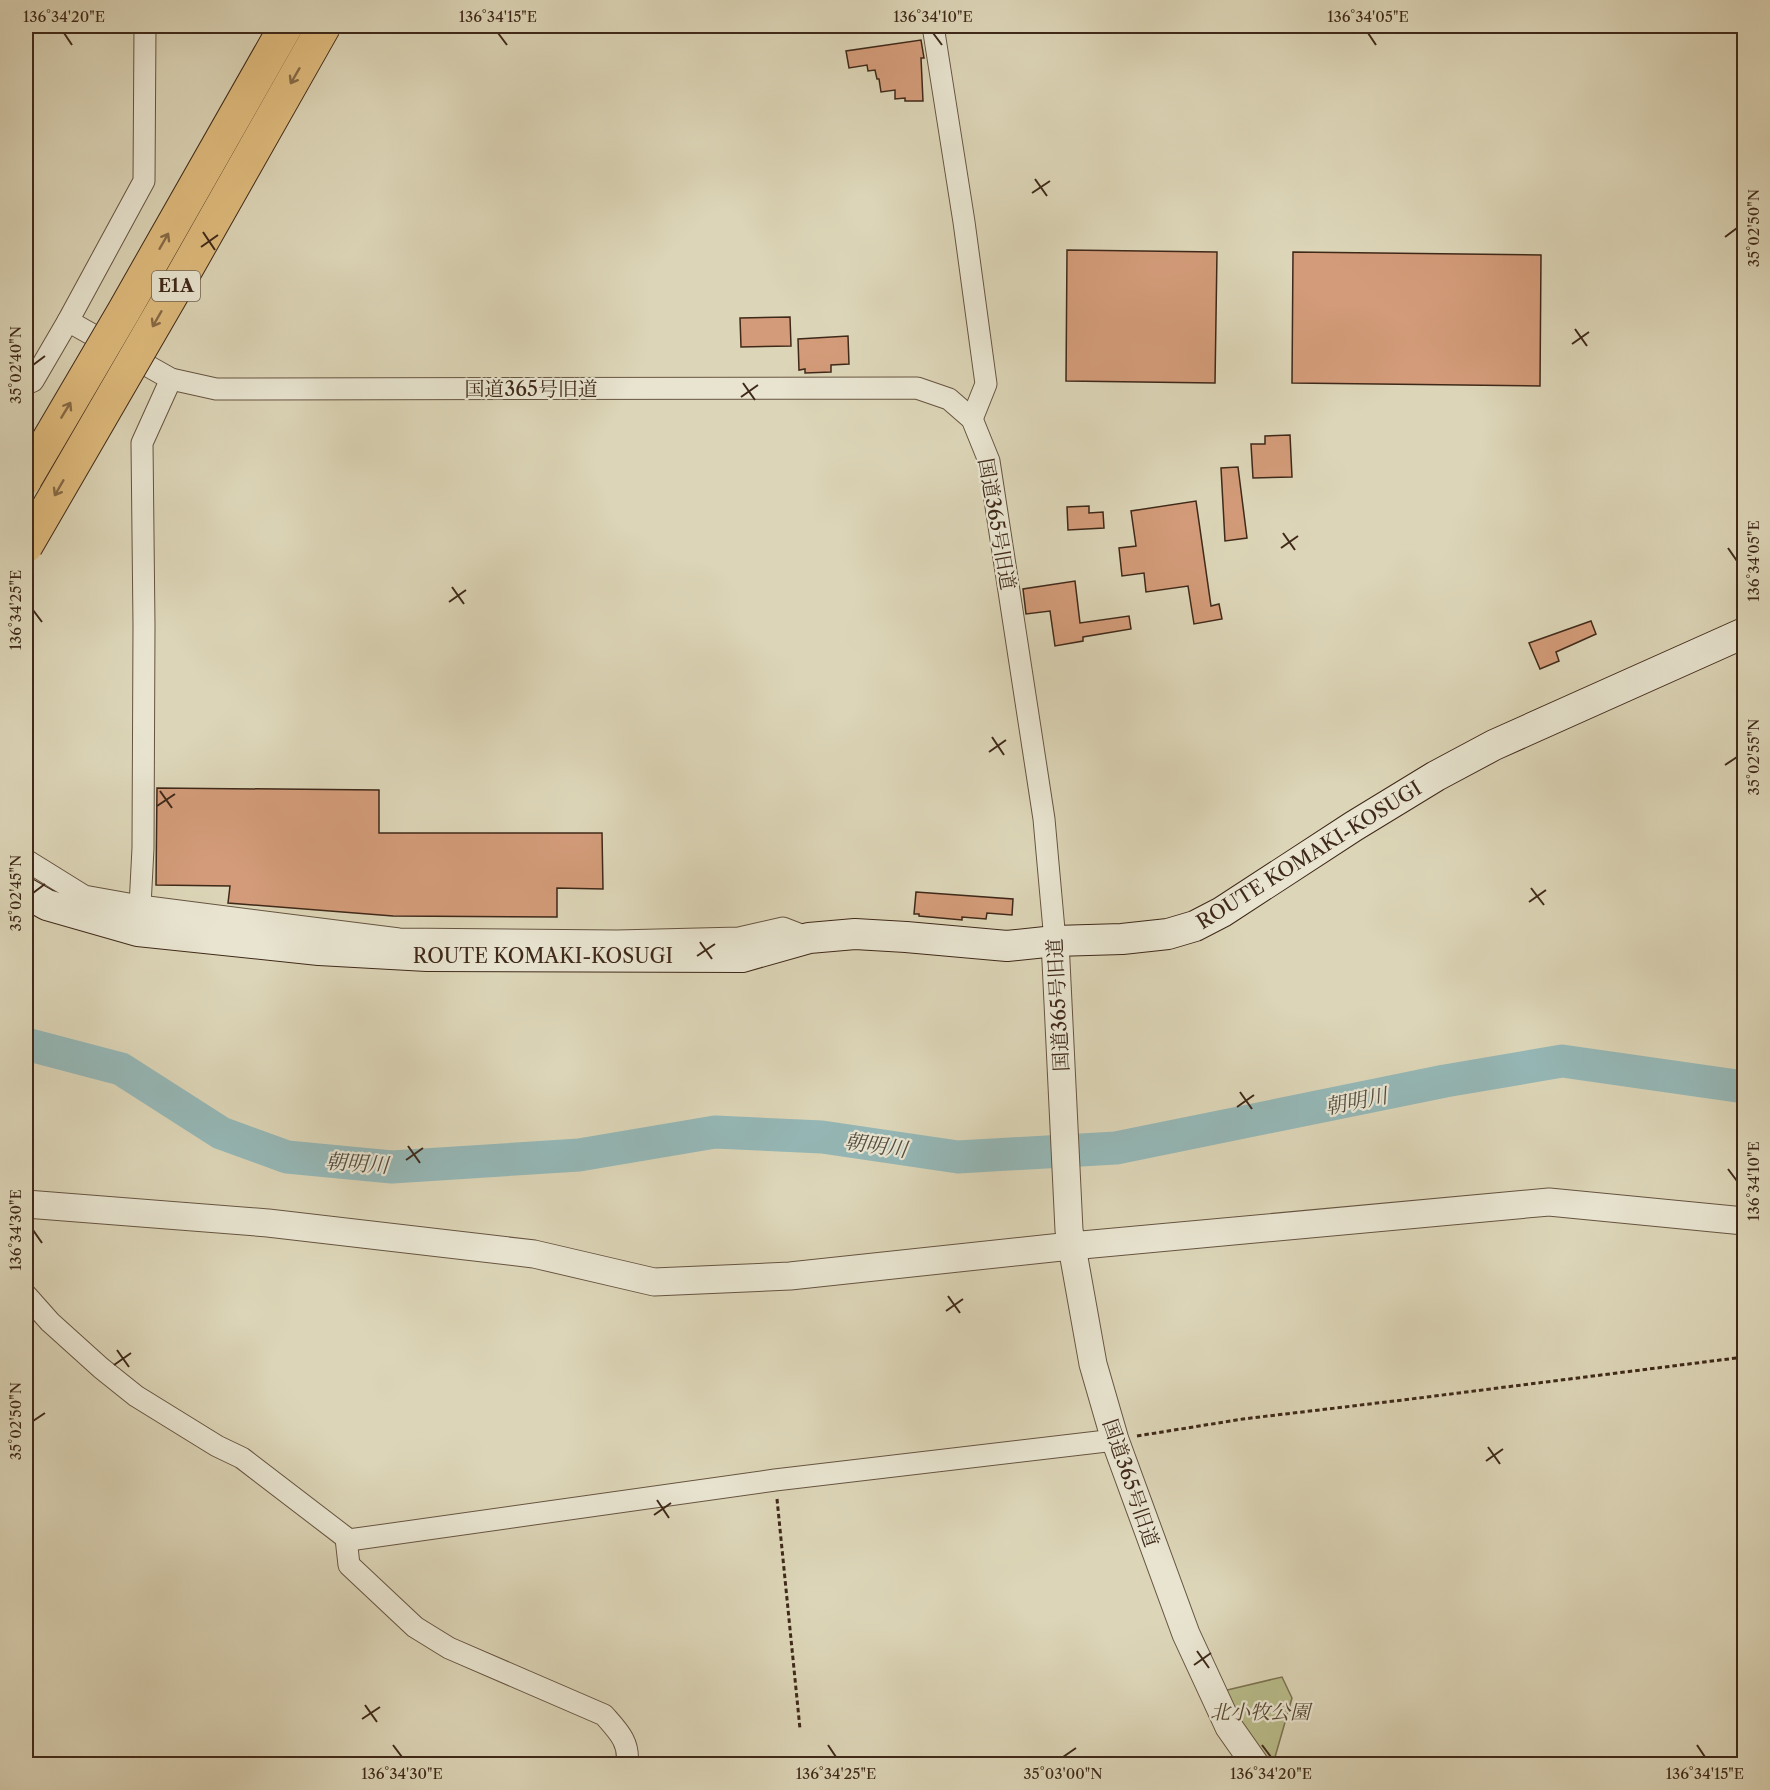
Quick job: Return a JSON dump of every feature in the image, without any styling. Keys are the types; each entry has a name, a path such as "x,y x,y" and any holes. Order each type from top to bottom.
{"highway":[{"name":"E1A","path":"26,478 286,26"},
{"name":"E1A","path":"26,546 324,26"}],"main road":[{"name":"ROUTE KOMAKI-KOSUGI","path":"26,893 47,905 138,932 394,955 742,957 809,938 855,934 1056,948 1168,934 1195,926 1222,912 1354,826 1436,776 1494,745 1744,633"}],"street":[{"path":"26,384 33,381 68,321 144,181 144,26"},
{"path":"933,26 964,222 986,384 972,419"},
{"name":"国道365号旧道","path":"68,321 171,380 216,390 917,388 949,399 972,419 989,461 1044,819 1056,948 1070,1238 1093,1364 1115,1440 1185,1634 1229,1727 1255,1764"},
{"path":"140,906 143,848 144,625 142,443 171,380"},
{"path":"26,860 84,896 140,906 399,939 617,941 739,938 783,928 809,938"},
{"path":"26,1204 268,1223 534,1254 654,1282 790,1275 1070,1238 1550,1202 1744,1221"},
{"path":"26,1295 50,1322 136,1396 217,1446 242,1458 350,1540 775,1480 1115,1440"},
{"path":"346,1538 349,1565 415,1627 449,1648 604,1715 621,1735 628,1752 627,1764"}],"path":[{"path":"1115,1440 1243,1419 1744,1357"},
{"path":"775,1480 801,1729"}],"green space":[{"name":"北小牧公園","path":"1282,1677 1292,1698 1273,1764 1263,1764 1223,1691"}],"building":[{"path":"921,40 924,58 921,58 923,101 895,99 895,90 881,92 875,70 868,71 867,65 849,68 846,51"},
{"path":"1067,250 1217,252 1215,383 1066,381"},
{"path":"1293,252 1541,255 1540,386 1292,383"},
{"path":"790,317 791,346 741,347 740,318"},
{"path":"848,336 849,364 831,365 831,372 805,373 805,369 799,370 798,339"},
{"path":"1290,435 1292,477 1253,478 1251,444 1265,444 1265,436"},
{"path":"1238,467 1247,538 1225,541 1221,468"},
{"path":"1196,501 1211,606 1219,604 1222,619 1194,624 1188,586 1146,592 1144,573 1122,576 1119,548 1136,546 1131,511"},
{"path":"1089,506 1089,513 1103,512 1104,528 1068,530 1067,507"},
{"path":"1075,581 1080,623 1129,616 1131,629 1083,637 1083,641 1055,646 1050,611 1026,614 1023,589"},
{"path":"1591,621 1596,634 1556,652 1559,661 1540,669 1529,643"},
{"path":"157,788 379,790 379,833 602,833 603,889 557,888 557,917 393,916 228,903 230,886 156,885"},
{"path":"916,892 1013,899 1012,915 987,913 986,919 962,917 962,920 919,916 919,914 914,914"}],"waterway":[{"name":"朝明川","path":"26,1044 121,1069 221,1133 287,1157 392,1167 579,1155 715,1132 822,1137 958,1157 1116,1148 1445,1081 1562,1061 1744,1087"}]}
